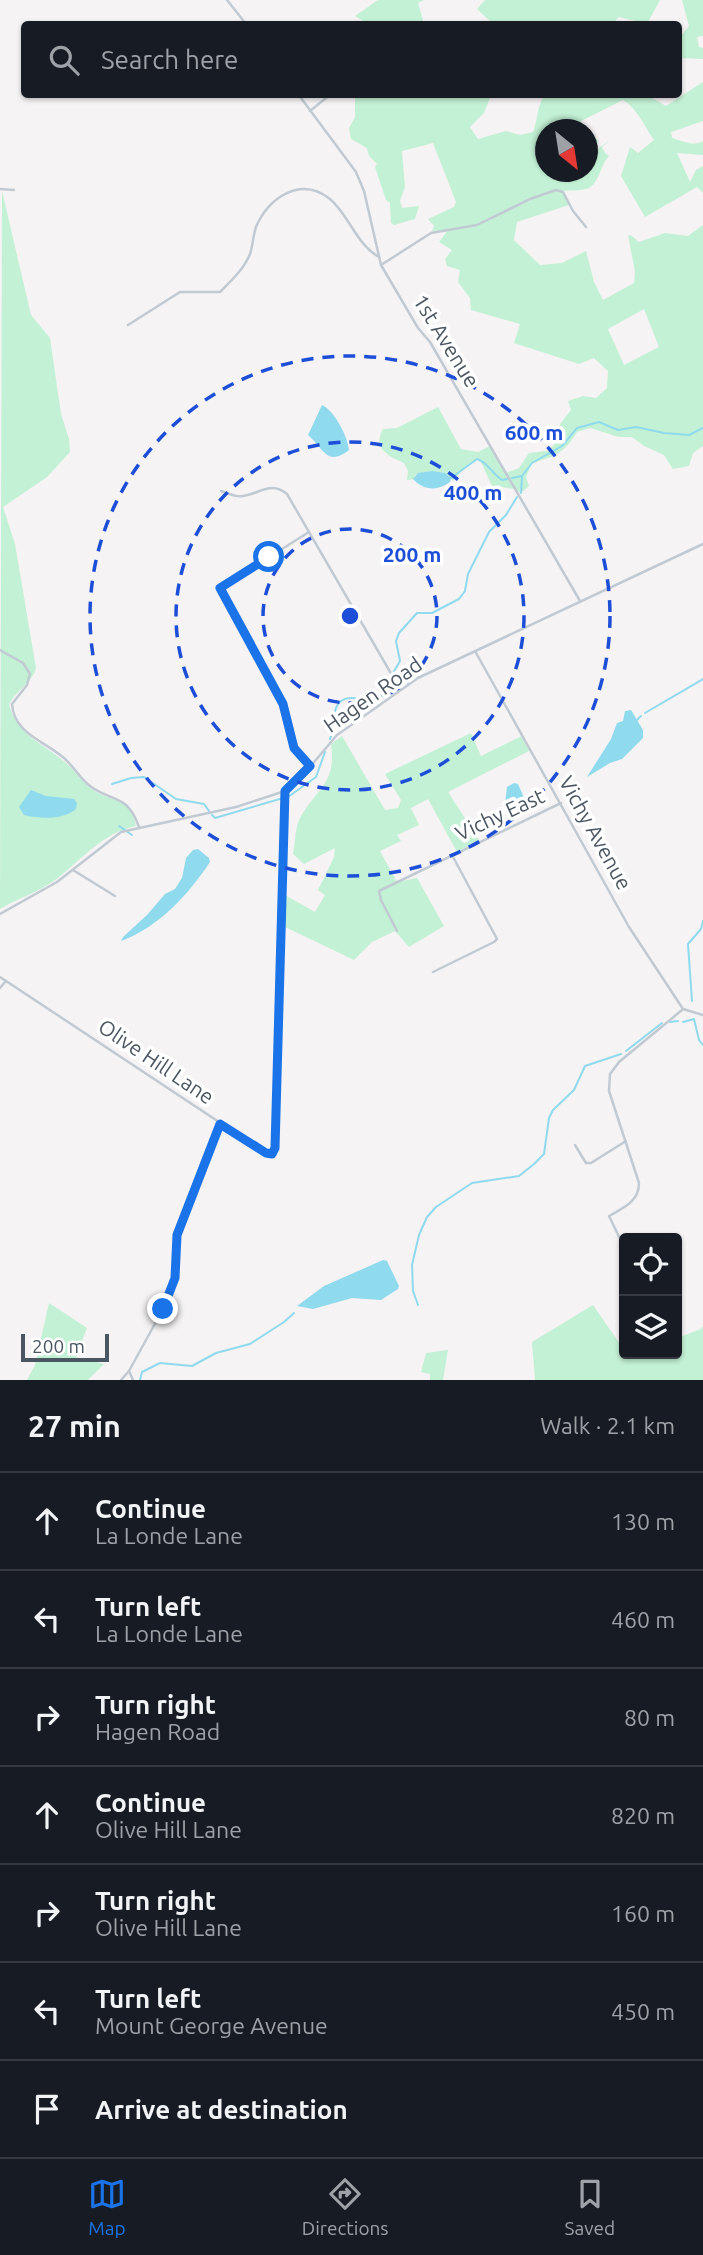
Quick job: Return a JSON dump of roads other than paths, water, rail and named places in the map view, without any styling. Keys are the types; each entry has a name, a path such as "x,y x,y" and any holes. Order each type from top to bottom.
{"street":[{"path":"227,0 242,21"},
{"name":"1st Avenue","path":"301,98 359,177 382,265 418,328 434,349 580,601"},
{"path":"310,111 326,98"},
{"path":"128,325 180,292 220,292 238,274 250,255 256,227 264,214 286,193 298,188 305,188 329,199 361,241 379,257"},
{"path":"0,189 15,190"},
{"path":"382,265 432,233 477,225 530,198 556,190 565,194 573,211 586,227"},
{"path":"221,491 240,498 271,487 280,488 287,494 400,689"},
{"path":"309,533 220,588 283,704 294,748 310,766"},
{"name":"Hagen Road","path":"0,914 50,887 122,831 236,807 285,791 337,735 400,689 703,544"},
{"path":"0,650 23,663 30,674 27,685 12,704 19,724 30,736 61,755 91,786 126,804 139,827"},
{"name":"Vichy Avenue","path":"475,651 629,927 683,1009"},
{"name":"Olive Hill Lane","path":"0,977 220,1124 266,1153 274,1152 285,791"},
{"name":"Vichy East","path":"397,931 379,891 561,803"},
{"name":"Vichy East","path":"433,972 494,943 497,939 452,855"},
{"path":"73,870 115,897"},
{"path":"0,988 6,981"},
{"path":"619,1237 609,1216 632,1202 639,1189 609,1091 610,1074 619,1062 683,1009 703,1015"},
{"path":"121,1380 129,1371 163,1309 175,1278 177,1235 220,1124"},
{"path":"575,1145 586,1163 591,1163 626,1141"},
{"path":"129,1371 134,1380"}],"water":[{"path":"322,405 336,418 348,445 349,450 336,457 326,454 308,435"},
{"path":"418,473 445,473 451,478 450,482 431,488 422,486 413,479"},
{"path":"631,710 643,730 643,738 622,759 587,777 611,739 617,723 623,721 625,711"},
{"path":"518,784 529,809 515,817 510,816 505,803 507,787"},
{"path":"31,790 46,796 74,799 77,803 76,809 52,818 24,815 19,807"},
{"path":"198,849 210,862 192,886 160,919 121,941 165,894 175,889 182,878 186,858 193,850"},
{"path":"383,1260 387,1261 399,1286 381,1300 352,1298 313,1309 297,1306 324,1286"}],"waterway":[{"path":"512,478 522,476 532,463 562,446 577,428 599,422 618,430 636,427 689,435 703,428"},
{"path":"451,478 477,459 502,480 507,479"},
{"path":"521,493 522,477"},
{"path":"393,673 400,661 396,641 399,633 417,613 432,613 459,599 465,591 468,574 489,532 506,515 517,497"},
{"path":"330,739 336,709 341,701 347,698 376,699 388,690 392,679"},
{"path":"645,713 703,679"},
{"path":"637,720 641,716"},
{"path":"288,797 316,777 325,752"},
{"path":"112,784 144,777 176,799 204,804 209,811"},
{"path":"212,815 215,818 283,798"},
{"path":"119,826 132,835"},
{"path":"692,1001 688,944 701,929 703,921"},
{"path":"683,1022 694,1019 699,1040 703,1045"},
{"path":"670,1022 678,1021"},
{"path":"626,1051 662,1023"},
{"path":"418,1305 413,1291 412,1265 419,1235 427,1217 436,1207 472,1183 519,1176 534,1164 544,1154 549,1118 553,1110 574,1090 585,1066 621,1054"},
{"path":"140,1380 142,1372 160,1363 192,1366 216,1353 250,1344 294,1313"}]}
